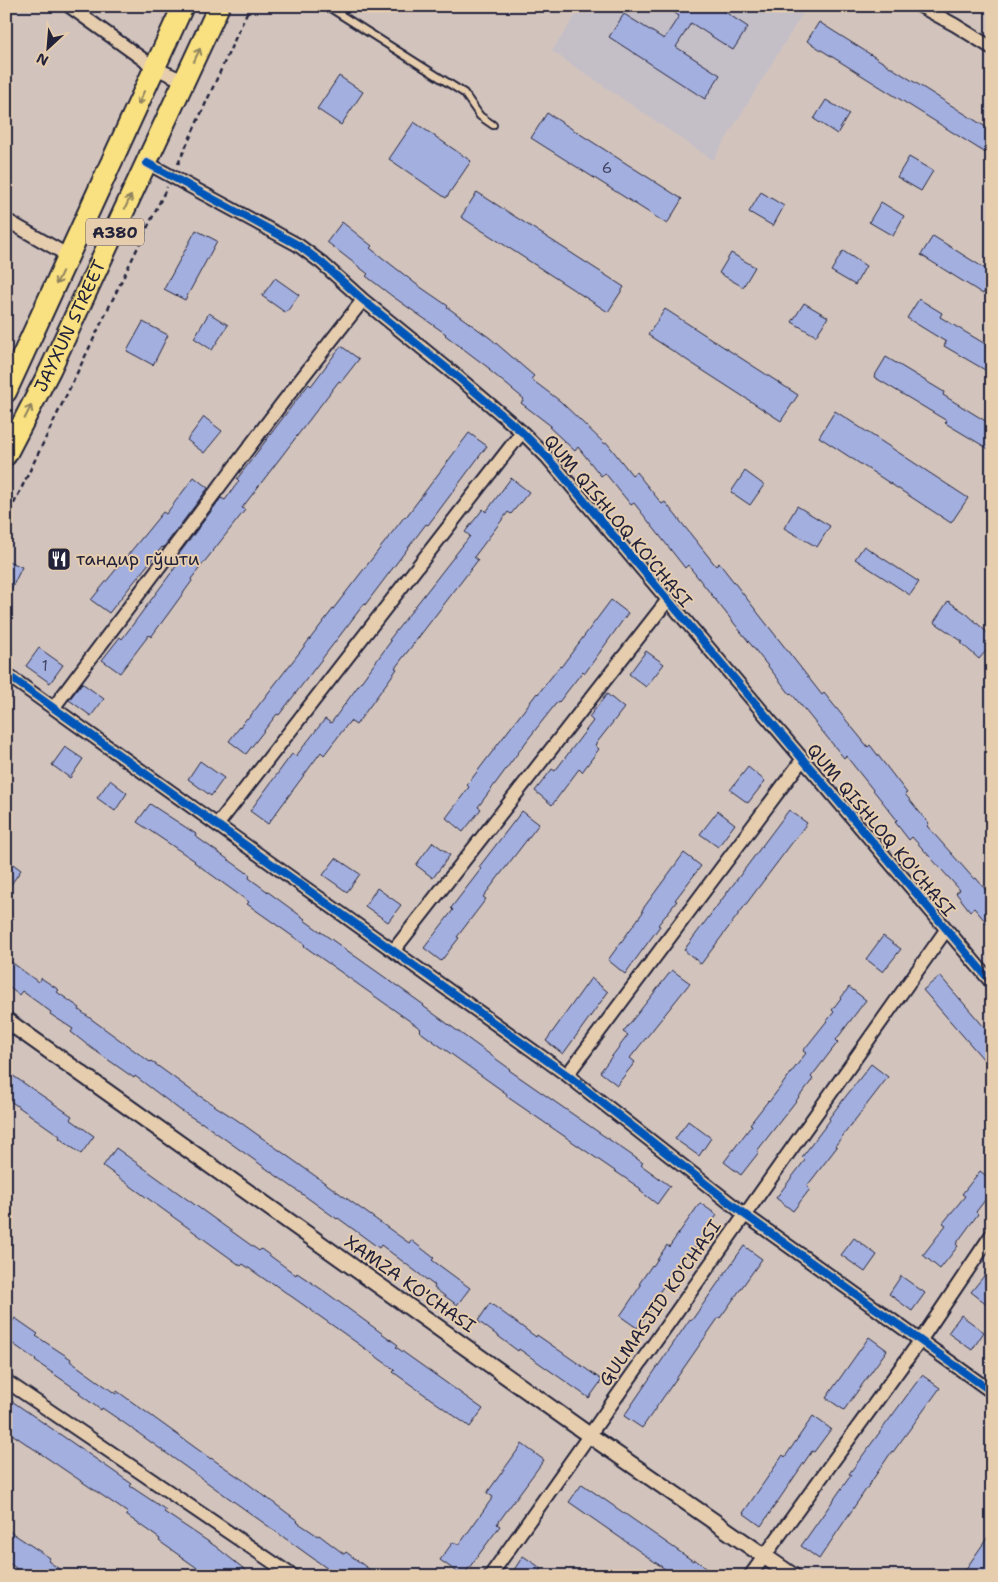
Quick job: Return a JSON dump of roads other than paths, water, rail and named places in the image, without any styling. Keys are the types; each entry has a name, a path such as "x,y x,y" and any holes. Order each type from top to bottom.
{"highway":[{"name":"JAYXUN STREET","path":"6,392 184,6"},
{"name":"JAYXUN STREET","path":"6,456 50,370 219,6"}],"street":[{"path":"69,6 155,68 184,81"},
{"path":"920,6 992,48"},
{"name":"QUM QISHLOQ KO'CHASI","path":"147,163 298,245 322,263 363,300 522,432 547,457 992,983"},
{"path":"6,220 69,256"},
{"path":"54,707 283,402 363,300"},
{"path":"218,824 522,432"},
{"path":"394,950 667,601"},
{"path":"6,674 567,1074 744,1214 992,1392"},
{"path":"567,1074 802,760"},
{"name":"GULMASJID KO'CHASI","path":"490,1576 946,930"},
{"name":"XAMZA KO'CHASI","path":"6,1020 589,1435 793,1576"},
{"path":"750,1576 920,1341 992,1234"},
{"path":"6,1381 293,1576"}],"lane":[{"path":"327,6 464,93 480,116 493,125"}],"place":[{"name":"тандир гўшти","path":"59,559"}]}
